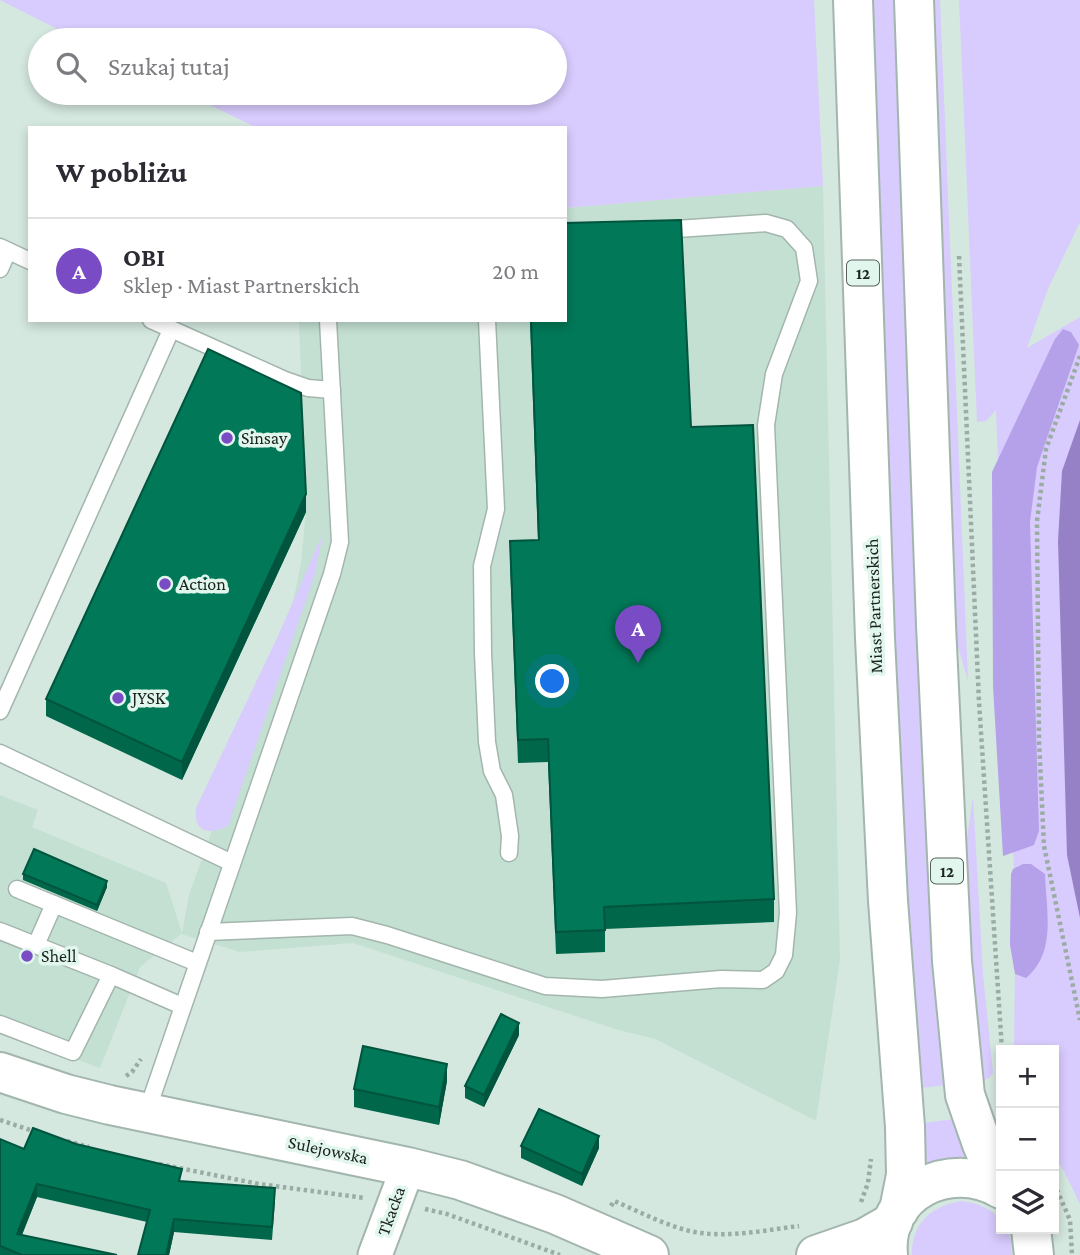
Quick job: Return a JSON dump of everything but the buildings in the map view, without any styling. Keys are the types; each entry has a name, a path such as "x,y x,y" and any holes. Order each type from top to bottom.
{"main road":[{"name":"Miast Partnerskich","path":"853,0 877,680 888,901 905,1127 906,1175 893,1229"},
{"name":"12","path":"914,0 936,625 952,961 965,1095 996,1176"},
{"name":"Sulejowska","path":"0,1072 66,1094 402,1184 460,1180 555,1214 649,1255"},
{"name":"12","path":"893,1229 916,1191 939,1179 964,1176 996,1186"},
{"path":"810,1240 865,1238 893,1229"},
{"path":"1032,1234 1034,1255"}],"street":[{"name":"Tkacka","path":"375,1255 402,1184"}],"lane":[{"path":"208,932 352,926 545,986 602,989 721,979 764,980 776,971 784,955 788,913 766,425 774,374 809,281 804,248 787,229 766,223 641,232"},
{"path":"0,269 4,249 28,260"},
{"path":"155,322 285,380 308,388 332,390"},
{"path":"146,1114 332,574 340,542 328,322"},
{"path":"487,322 496,509 482,566 487,742 492,771 504,795 510,836 509,853"},
{"path":"0,711 171,330"},
{"path":"0,754 232,863"},
{"path":"17,889 197,963"},
{"path":"36,945 54,904"},
{"path":"0,931 182,1006"},
{"path":"0,1024 73,1052 111,975"}],"path":[{"path":"1080,356 1046,449 1037,520 1039,740 1044,846 1080,1020"},
{"path":"969,479 979,702 1002,1045"},
{"path":"116,1079 132,1072 146,1045 166,1052"},
{"path":"0,1120 44,1135"},
{"path":"55,1138 101,1151"},
{"path":"855,1208 861,1202 868,1183 871,1146"},
{"path":"152,1162 259,1184 402,1184 447,1214 561,1255"},
{"path":"1059,1195 1070,1220 1072,1255"},
{"path":"614,1201 701,1233 740,1233 810,1240"}],"shaded area":[{"path":"0,0 814,0 823,186 567,208 567,126 253,126 210,105 567,105 567,28 55,28"},
{"path":"872,0 897,0 946,1085 921,1088 910,970 898,741"},
{"path":"931,0 940,0 968,681 955,636"},
{"path":"959,0 1080,0 1080,222 1048,289 1027,348 1080,317 1080,1204 1059,1164 1059,1045 1014,1045 1015,974 1018,974 996,410 986,421 977,422"},
{"path":"823,186 840,960 816,1121 655,1039 615,1029 353,943 240,952 181,934 140,967 100,1068 0,1031 0,795 38,810 32,827 166,883 182,933 189,895 294,598 301,563 306,511 299,322 567,322 567,208"},
{"path":"1063,329 1071,332 1079,345 1037,467 1030,522 1039,831 1034,845 1003,856 993,686 992,472 1055,339"},
{"path":"1080,420 1080,918 1067,855 1058,541 1062,471"},
{"path":"323,533 315,574 228,826 215,831 204,830 197,823 196,808 278,636"},
{"path":"973,797 983,974 993,1073 982,1081 966,930 965,851"},
{"path":"1023,864 1031,864 1045,874 1048,916 1042,956 1036,968 1026,978 1015,974 1010,945 1011,874 1013,869"},
{"path":"955,1119 967,1156 924,1163 923,1123"},
{"path":"951,1203 973,1203 993,1212 996,1215 996,1234 1009,1234 1012,1255 912,1255 919,1225 933,1212"}],"place":[{"name":"Sinsay","path":"227,438"},
{"name":"Action","path":"165,584"},
{"name":"OBI","path":"638,663"},
{"name":"JYSK","path":"118,698"},
{"name":"Shell","path":"27,956"}]}
